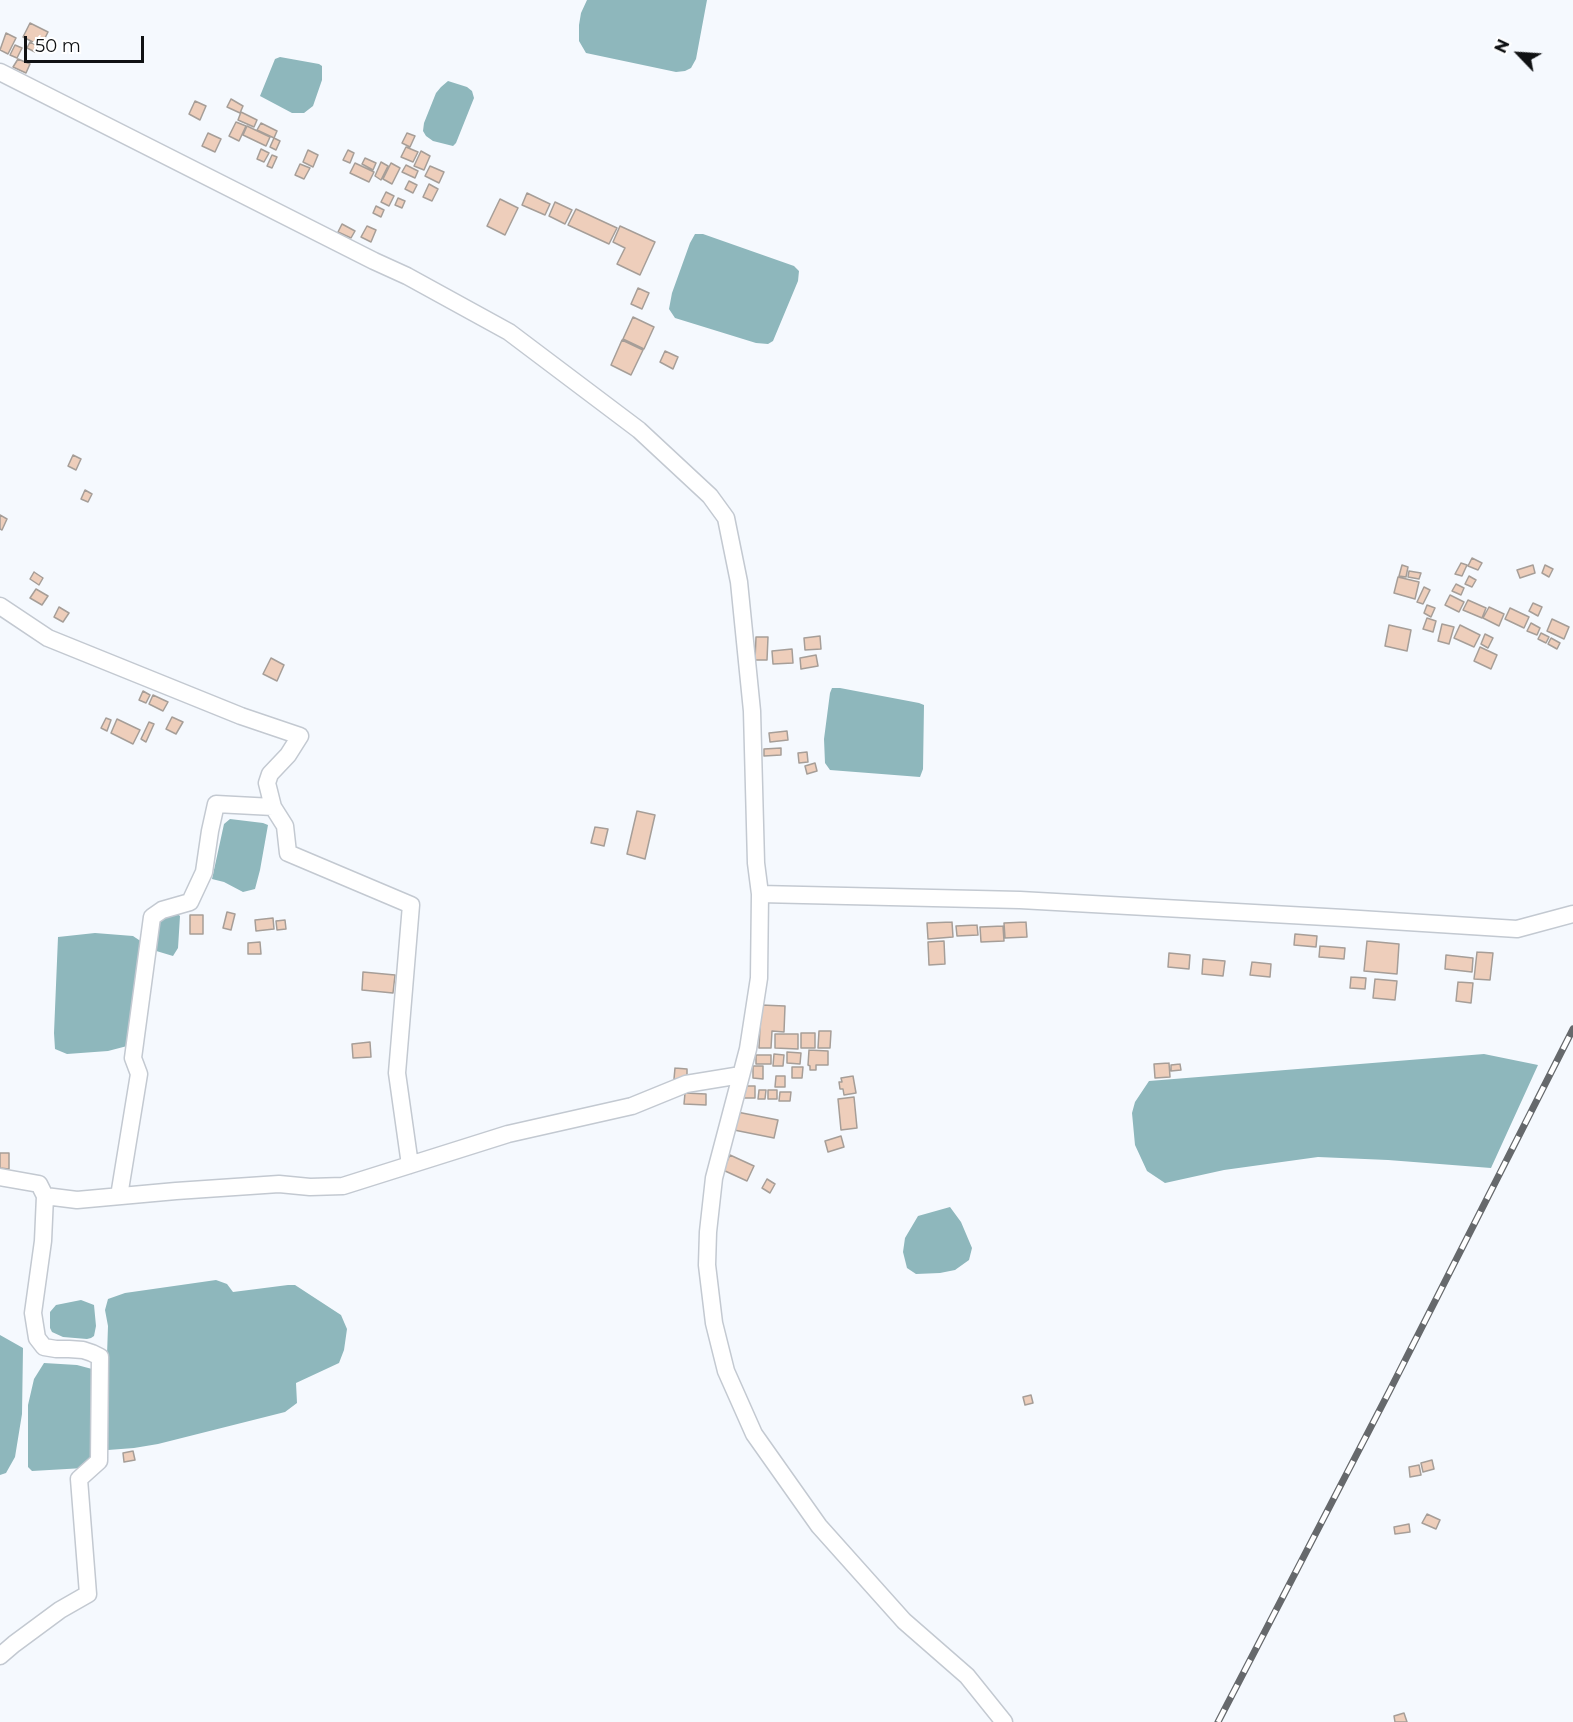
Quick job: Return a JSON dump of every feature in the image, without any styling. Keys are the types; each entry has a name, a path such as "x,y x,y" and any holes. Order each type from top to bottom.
{"street":[{"path":"0,72 363,256 407,276 509,332 639,430 710,496 726,518 739,582 752,711 756,863 760,894 759,978 748,1049 714,1178 707,1265 714,1323 726,1371 754,1434 819,1526 904,1621 967,1676 1004,1722"},
{"path":"0,606 48,638 241,716 300,736 288,755 270,774 267,783 273,807 285,826 288,853 411,905 397,1073 410,1165"},
{"path":"119,1196 139,1074 133,1058 152,916 162,910 190,902 204,872 216,804 273,807"},
{"path":"760,894 1020,900 1517,929 1573,914"},
{"path":"45,1196 77,1200 279,1184 310,1187 343,1186 508,1134 632,1106 686,1084 741,1075"},
{"path":"0,1177 39,1184 45,1196 43,1241 33,1313 37,1338 44,1347 83,1350 100,1357 99,1461 79,1479 88,1594 60,1610 0,1656"}],"water":[{"path":"587,0 707,0 696,59 691,68 676,72 586,53 579,41 579,25"},
{"path":"280,57 322,66 322,80 313,106 304,113 292,113 260,96 275,59"},
{"path":"448,81 467,87 472,91 474,98 453,146 433,141 423,131 436,93"},
{"path":"695,234 703,234 794,266 799,271 798,281 773,341 768,344 756,343 675,318 669,309 672,293"},
{"path":"832,688 924,705 923,769 920,777 830,770 825,763 824,739"},
{"path":"230,819 268,825 255,889 243,892 224,882 212,879 224,824"},
{"path":"175,912 180,916 178,948 173,956 153,950 159,917"},
{"path":"95,933 133,936 142,942 131,1045 108,1051 67,1054 55,1049 58,937"},
{"path":"1484,1054 1538,1065 1491,1168 1318,1157 1224,1170 1165,1183 1147,1171 1135,1145 1132,1113 1135,1102 1149,1081"},
{"path":"950,1207 961,1222 972,1248 969,1260 955,1270 916,1274 907,1268 903,1252 905,1238 918,1216"},
{"path":"216,1280 227,1284 233,1292 295,1285 341,1315 347,1329 344,1350 339,1363 296,1383 297,1403 285,1412 158,1444 108,1450 106,1385 108,1326 105,1310 108,1299 125,1293"},
{"path":"81,1300 94,1305 96,1326 94,1336 87,1339 63,1337 52,1332 50,1312 56,1305"},
{"path":"0,1335 23,1348 22,1414 15,1457 6,1473 0,1475"},
{"path":"44,1363 77,1365 92,1369 96,1452 84,1468 32,1471 28,1467 28,1405 34,1379"}],"building":[{"path":"30,23 48,32 41,46 23,37"},
{"path":"6,33 16,38 8,54 0,50"},
{"path":"30,42 38,46 35,52 27,48"},
{"path":"15,45 22,48 17,58 10,55"},
{"path":"18,59 30,64 26,73 13,67"},
{"path":"231,99 243,106 240,113 227,107"},
{"path":"195,101 206,106 200,120 189,114"},
{"path":"241,112 257,120 254,127 238,120"},
{"path":"236,122 246,126 239,141 229,136"},
{"path":"261,123 277,131 274,138 257,130"},
{"path":"247,126 270,137 266,146 243,135"},
{"path":"208,133 221,139 215,152 202,146"},
{"path":"407,133 415,136 410,147 402,143"},
{"path":"274,138 280,141 276,150 270,147"},
{"path":"406,147 418,152 413,162 401,157"},
{"path":"261,149 269,153 264,162 257,159"},
{"path":"308,150 318,155 313,167 303,162"},
{"path":"348,150 354,153 350,163 343,160"},
{"path":"421,151 430,156 424,170 414,166"},
{"path":"272,155 277,157 272,168 267,166"},
{"path":"365,158 376,163 373,170 362,164"},
{"path":"381,162 388,166 381,180 375,176"},
{"path":"355,163 374,172 369,182 350,173"},
{"path":"391,163 400,168 392,184 383,179"},
{"path":"300,164 310,168 304,179 295,175"},
{"path":"406,165 418,171 415,178 402,172"},
{"path":"430,166 444,172 439,183 425,176"},
{"path":"409,181 417,185 413,193 405,189"},
{"path":"429,184 438,189 432,201 423,197"},
{"path":"386,192 394,196 389,206 381,202"},
{"path":"527,193 550,204 545,215 522,205"},
{"path":"398,198 405,201 402,208 395,205"},
{"path":"500,199 518,208 505,235 487,226"},
{"path":"555,202 572,210 565,224 549,216"},
{"path":"376,206 384,210 381,217 373,213"},
{"path":"576,209 617,228 609,244 568,225"},
{"path":"342,224 355,231 351,238 338,232"},
{"path":"367,226 376,230 371,242 361,237"},
{"path":"620,226 655,242 640,275 617,264 625,248 613,242"},
{"path":"638,288 649,293 642,309 631,304"},
{"path":"633,317 654,327 644,349 623,339"},
{"path":"622,340 643,350 631,375 611,365"},
{"path":"665,351 678,357 673,369 660,362"},
{"path":"73,455 81,459 76,470 68,466"},
{"path":"85,490 92,494 88,502 81,499"},
{"path":"0,515 7,519 2,530 0,529"},
{"path":"1472,558 1482,563 1478,570 1468,566"},
{"path":"1461,563 1467,565 1462,576 1455,574"},
{"path":"1402,565 1408,567 1406,577 1399,576"},
{"path":"1533,565 1535,573 1520,578 1517,570"},
{"path":"1545,565 1553,569 1549,577 1542,573"},
{"path":"1409,571 1421,573 1419,579 1408,577"},
{"path":"34,572 43,578 39,585 30,579"},
{"path":"1469,576 1476,580 1472,587 1465,584"},
{"path":"1398,577 1419,582 1415,599 1394,593"},
{"path":"1456,584 1464,588 1461,595 1452,591"},
{"path":"1424,587 1430,590 1423,604 1417,602"},
{"path":"36,589 48,596 42,605 30,598"},
{"path":"1450,595 1464,602 1459,612 1445,605"},
{"path":"1468,600 1486,608 1482,618 1463,610"},
{"path":"1533,603 1542,607 1538,616 1529,611"},
{"path":"1427,605 1435,608 1431,617 1424,613"},
{"path":"59,607 69,613 63,622 54,617"},
{"path":"1489,607 1504,614 1499,626 1483,618"},
{"path":"1510,608 1529,617 1524,628 1505,619"},
{"path":"1427,618 1436,621 1433,632 1423,629"},
{"path":"1552,619 1569,627 1564,639 1547,631"},
{"path":"1531,623 1540,628 1537,635 1527,631"},
{"path":"1442,624 1454,627 1449,644 1438,641"},
{"path":"1389,625 1411,630 1407,651 1385,646"},
{"path":"1460,625 1480,635 1474,647 1454,638"},
{"path":"1541,633 1549,637 1546,643 1538,639"},
{"path":"1485,634 1493,638 1488,648 1481,644"},
{"path":"820,636 821,649 805,650 804,638"},
{"path":"756,637 768,637 767,660 755,660"},
{"path":"1551,638 1560,643 1557,649 1548,644"},
{"path":"1480,647 1497,655 1491,669 1474,661"},
{"path":"792,649 793,663 773,664 772,651"},
{"path":"816,655 818,666 801,669 800,658"},
{"path":"271,658 284,665 277,681 263,674"},
{"path":"143,691 150,695 146,703 139,700"},
{"path":"153,695 168,702 163,711 149,704"},
{"path":"172,717 183,722 176,734 166,729"},
{"path":"106,718 111,720 107,731 101,728"},
{"path":"117,719 140,730 133,744 111,733"},
{"path":"149,722 154,724 146,742 141,739"},
{"path":"787,731 788,740 770,742 769,733"},
{"path":"781,748 781,755 764,756 764,749"},
{"path":"807,752 808,762 799,763 798,753"},
{"path":"815,763 817,771 807,774 805,766"},
{"path":"637,811 655,815 645,859 627,854"},
{"path":"595,827 608,829 604,846 591,843"},
{"path":"227,912 235,914 231,930 223,928"},
{"path":"190,915 203,915 203,934 190,934"},
{"path":"273,918 274,929 256,931 255,920"},
{"path":"285,920 286,929 277,930 276,921"},
{"path":"952,922 953,937 928,939 927,923"},
{"path":"1026,922 1027,937 1005,938 1004,923"},
{"path":"977,925 978,935 957,936 956,926"},
{"path":"1003,926 1004,941 981,942 980,927"},
{"path":"1295,934 1317,936 1316,947 1294,945"},
{"path":"944,941 945,964 929,965 928,942"},
{"path":"1367,941 1399,944 1397,974 1364,971"},
{"path":"260,942 261,954 248,954 248,943"},
{"path":"1320,946 1345,948 1344,959 1319,957"},
{"path":"1477,952 1493,953 1490,980 1474,979"},
{"path":"1169,953 1190,955 1189,969 1168,967"},
{"path":"1446,955 1473,958 1472,972 1445,969"},
{"path":"1203,959 1225,961 1223,976 1202,974"},
{"path":"1252,962 1271,964 1270,977 1250,975"},
{"path":"363,972 395,975 393,993 362,990"},
{"path":"1351,977 1366,978 1365,989 1350,988"},
{"path":"1375,979 1397,981 1395,1000 1373,998"},
{"path":"1458,982 1473,983 1471,1003 1456,1001"},
{"path":"761,1005 785,1006 784,1032 772,1031 771,1048 759,1048"},
{"path":"819,1031 831,1031 830,1048 818,1048"},
{"path":"801,1033 815,1033 815,1048 801,1048"},
{"path":"775,1034 798,1034 798,1049 775,1048"},
{"path":"370,1042 371,1057 353,1058 352,1044"},
{"path":"809,1050 828,1051 828,1065 816,1065 816,1070 810,1070"},
{"path":"787,1052 801,1053 800,1064 787,1063"},
{"path":"774,1054 784,1055 783,1066 773,1066"},
{"path":"756,1055 771,1055 771,1064 756,1064"},
{"path":"1169,1063 1170,1077 1155,1078 1154,1064"},
{"path":"1180,1064 1181,1070 1171,1071 1171,1065"},
{"path":"753,1066 763,1066 763,1079 753,1078"},
{"path":"792,1067 803,1067 802,1078 792,1078"},
{"path":"675,1068 687,1069 687,1079 674,1079"},
{"path":"776,1076 785,1076 785,1087 775,1087"},
{"path":"853,1076 856,1093 844,1095 839,1082 842,1082 841,1078"},
{"path":"744,1086 755,1086 755,1098 743,1098"},
{"path":"759,1090 766,1090 765,1099 758,1099"},
{"path":"768,1090 777,1090 777,1099 768,1099"},
{"path":"780,1092 791,1092 790,1101 779,1101"},
{"path":"685,1093 706,1094 706,1105 684,1104"},
{"path":"854,1097 857,1128 841,1130 838,1099"},
{"path":"737,1112 778,1120 774,1138 734,1130"},
{"path":"841,1136 844,1147 828,1152 825,1141"},
{"path":"0,1153 9,1153 9,1169 0,1168"},
{"path":"730,1155 754,1166 747,1181 723,1170"},
{"path":"767,1179 775,1184 770,1193 762,1188"},
{"path":"1031,1395 1033,1403 1025,1405 1023,1397"},
{"path":"133,1451 135,1460 124,1462 123,1453"},
{"path":"1432,1460 1434,1469 1423,1472 1421,1463"},
{"path":"1419,1465 1421,1475 1410,1477 1409,1467"},
{"path":"1427,1514 1440,1520 1436,1529 1422,1523"},
{"path":"1409,1524 1410,1532 1395,1534 1394,1527"},
{"path":"1404,1713 1407,1722 1395,1722 1394,1716"}],"railway":[{"path":"1218,1722 1573,1029"}]}
